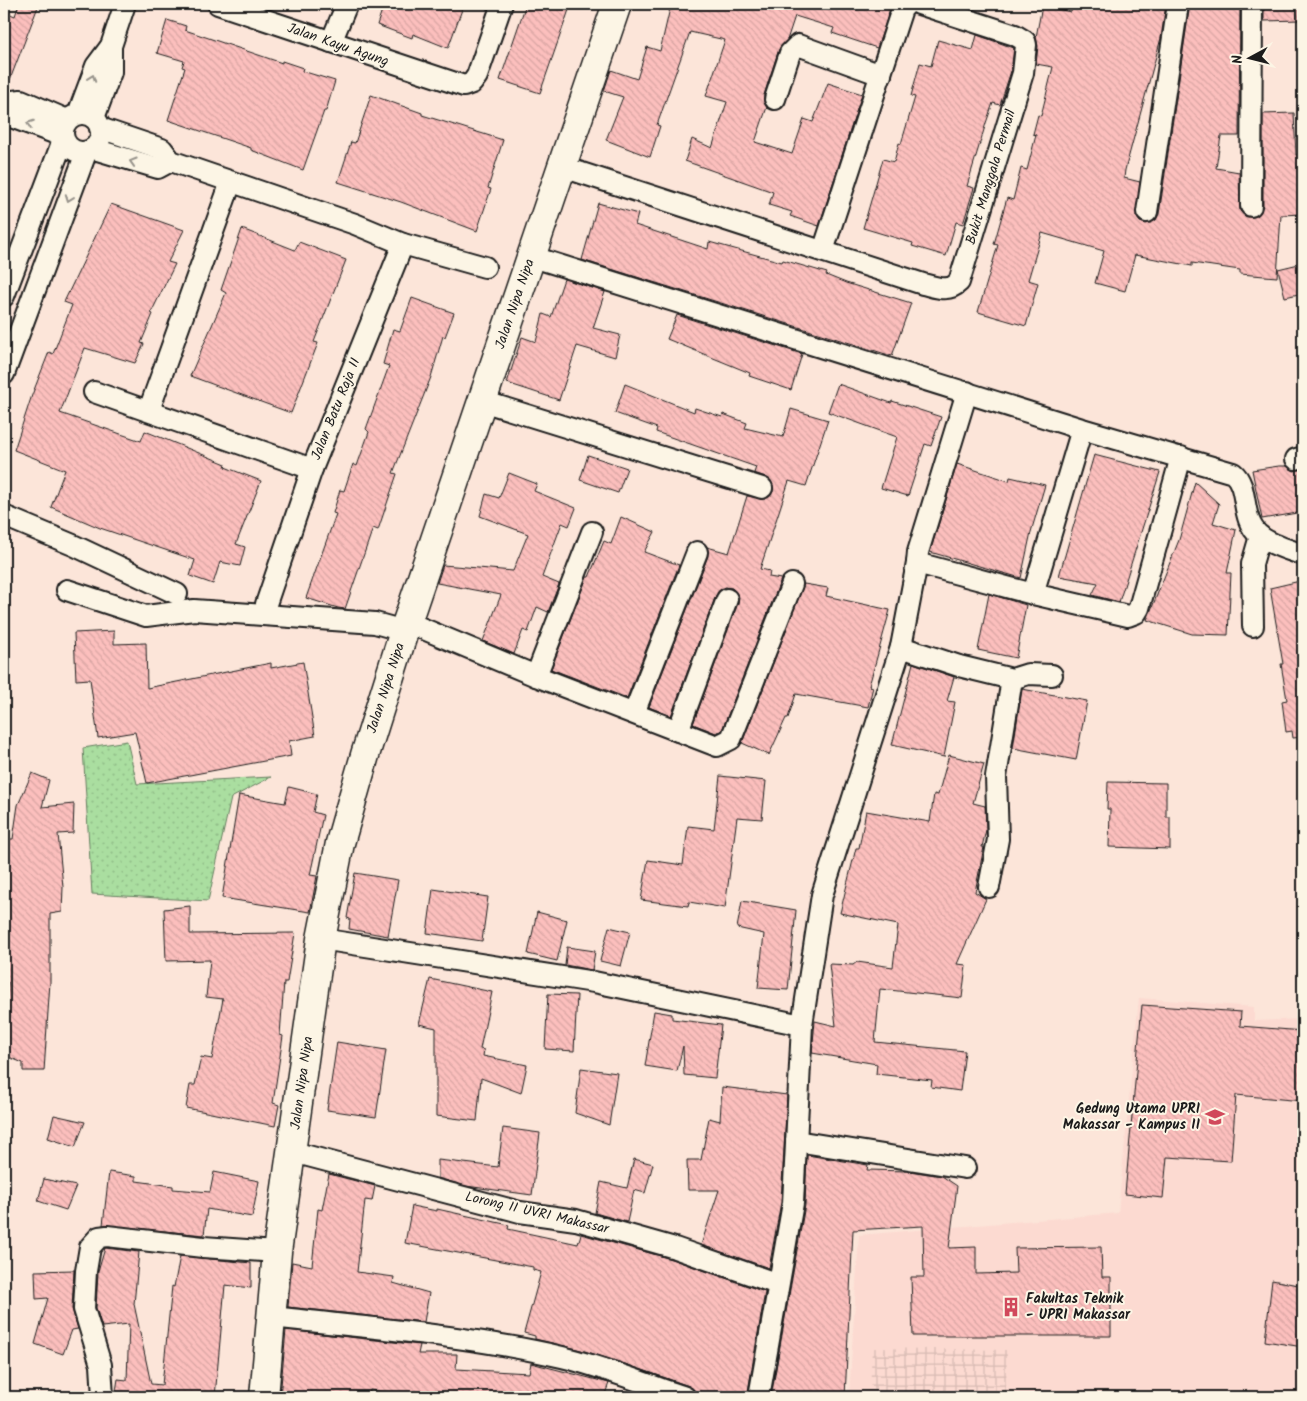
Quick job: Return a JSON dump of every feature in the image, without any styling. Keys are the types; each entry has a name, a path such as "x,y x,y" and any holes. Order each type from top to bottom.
{"street":[{"path":"125,4 111,46 96,66 72,150 90,151 158,168 171,161"},
{"name":"Jalan Kayu Agung","path":"218,4 459,86 469,85 477,76 502,4"},
{"path":"331,42 347,4"},
{"name":"Jalan Nipa Nipa","path":"264,1397 277,1252 293,1152 321,939 340,843 365,755 406,627 530,256 563,167 617,4"},
{"path":"823,251 902,8 907,4"},
{"name":"Bukit Manggala Permail","path":"563,167 939,288 954,287 959,282 1023,73 1026,45 1020,38 919,4"},
{"path":"1148,212 1178,4"},
{"path":"1251,206 1252,4"},
{"path":"775,99 790,53 798,45 881,75"},
{"path":"4,104 11,117 78,126 162,149 171,161 355,224 403,244 485,267"},
{"path":"4,374 90,151 100,139 78,126"},
{"path":"4,296 78,126"},
{"path":"149,410 231,182"},
{"name":"Jalan Batu Raja II","path":"94,392 312,469 403,244"},
{"path":"530,256 1082,429 1233,473 1238,477 1246,514 1260,536 1303,555"},
{"path":"759,1397 793,1203 802,1025 822,895 901,647 918,552 966,392"},
{"path":"482,401 762,488"},
{"path":"1033,594 1082,429"},
{"path":"917,563 1033,594 1128,616 1136,613 1181,457"},
{"path":"266,604 312,469"},
{"path":"4,516 73,545 177,594"},
{"path":"536,676 592,532"},
{"path":"1253,626 1252,564 1260,536"},
{"path":"634,713 697,552"},
{"path":"67,590 146,616 194,610 375,623 406,627 718,746 731,739 792,584"},
{"path":"678,731 727,599"},
{"path":"901,647 959,666 1012,679 1028,674 1052,674"},
{"path":"989,887 998,839 996,777 1012,679"},
{"path":"321,939 594,982 802,1025"},
{"path":"796,1141 965,1168"},
{"name":"Lorong II UVRI Makassar","path":"293,1152 520,1212 585,1223 675,1248 778,1284"},
{"path":"103,1397 101,1365 84,1309 86,1270 90,1248 95,1241 107,1236 203,1247 277,1252"},
{"path":"272,1316 478,1342 538,1352 565,1358 685,1397"}],"shaded area":[{"name":"Gedung Utama UPRI Makassar - Kampus II","path":"1139,998 1254,1007 1254,1021 1303,1019 1303,1397 849,1397 859,1235 1118,1213"},
{"path":"872,1348 1007,1350 1006,1393 870,1391"}],"green space":[{"path":"127,741 137,784 271,777 231,798 208,901 92,894 83,748"}],"building":[{"path":"19,4 39,4 6,90 4,90 4,30 10,14 15,16"},
{"path":"384,4 464,4 448,48 413,34 412,38 377,25"},
{"path":"526,4 571,4 540,93 500,80"},
{"path":"671,4 892,4 877,48 832,33 834,28 795,16 787,40 779,49 764,95 764,102 767,107 755,142 792,154 804,119 813,122 828,83 862,94 819,226 790,216 792,212 769,205 773,192 685,161 692,139 712,148 727,102 706,96 725,40 690,32 657,125 660,126 650,157 606,140 623,97 604,91 611,70 637,79 647,47 660,51"},
{"path":"1073,4 1166,4 1161,38 1124,178 1140,182 1136,216 1140,222 1146,224 1156,220 1159,214 1190,4 1240,4 1239,136 1221,136 1216,168 1239,172 1240,211 1245,216 1257,216 1263,206 1263,114 1294,113 1296,155 1303,154 1303,214 1281,215 1277,277 1240,274 1240,270 1192,263 1192,266 1135,255 1125,291 1095,283 1104,251 1042,233 1028,280 1038,283 1026,326 978,312 998,245 994,244 1007,198 1013,200 1021,168 1027,170 1036,135 1033,134 1038,115 1041,116 1053,67 1036,64 1038,46 1036,37 1042,6 1071,12"},
{"path":"1264,4 1300,4 1300,20 1264,21"},
{"path":"167,20 186,26 185,30 282,63 282,61 303,68 302,71 335,81 326,111 324,111 303,170 251,150 251,148 168,120 185,68 182,67 184,61 157,53"},
{"path":"977,35 1014,48 1011,71 1000,105 993,103 967,186 974,188 963,224 956,222 946,256 912,246 913,243 863,228 883,159 894,162 899,143 901,144 915,97 911,96 920,63 931,66 938,40 973,50"},
{"path":"371,95 422,113 422,115 503,140 488,188 491,189 477,231 401,202 338,182 351,142 355,143"},
{"path":"598,203 638,214 635,225 708,249 709,242 782,262 783,260 827,273 826,275 846,283 911,303 892,356 582,260"},
{"path":"111,204 184,230 168,262 175,264 151,313 153,314 141,343 144,344 135,363 85,348 60,413 141,441 145,431 226,464 225,467 261,481 236,544 245,547 240,566 220,562 213,584 190,576 195,560 100,528 51,507 65,470 14,450 32,395 49,352 53,354 72,305 64,302"},
{"path":"242,229 295,250 299,242 346,260 314,342 318,343 291,413 190,376 226,293 221,290"},
{"path":"1303,263 1303,293 1285,297 1278,269"},
{"path":"564,279 605,292 593,328 620,335 615,357 577,346 559,400 507,383 522,337 536,342 543,314 551,317"},
{"path":"412,298 454,313 445,337 443,336 431,377 393,473 397,474 378,530 373,528 345,609 338,608 306,598 336,514 333,513 340,490 344,491 353,464 357,466 369,432 366,429 389,366 383,364 393,329 400,331"},
{"path":"677,315 802,354 791,390 749,376 750,373 667,339"},
{"path":"625,384 694,412 695,408 722,417 723,414 747,423 745,428 783,437 791,409 828,420 806,486 789,481 760,569 770,571 769,577 781,579 722,730 716,733 693,724 738,603 739,597 732,588 725,587 716,595 671,716 649,707 708,556 707,547 729,553 747,496 765,499 773,492 773,485 766,477 754,473 756,467 656,432 657,428 615,413"},
{"path":"838,384 891,403 892,401 941,417 931,446 925,444 908,496 881,488 897,437 828,412"},
{"path":"588,455 627,468 618,493 580,480"},
{"path":"1094,455 1160,472 1119,602 1092,595 1098,583 1059,576"},
{"path":"957,464 1009,481 1010,477 1045,485 1031,532 1021,578 930,552"},
{"path":"1287,466 1294,471 1303,469 1303,512 1262,519 1252,470"},
{"path":"509,473 537,484 534,491 576,508 569,526 562,523 542,577 559,584 548,612 537,607 528,632 523,630 514,654 483,641 501,595 437,583 443,565 513,571 528,534 480,516 486,494 499,498"},
{"path":"1195,482 1219,504 1213,523 1236,530 1227,573 1231,573 1228,635 1192,634 1147,620 1179,540"},
{"path":"621,517 655,532 644,552 679,565 627,698 551,669 587,577 589,577 604,541 611,544"},
{"path":"1300,581 1303,603 1303,737 1293,738 1292,731 1286,732 1282,701 1287,700 1281,664 1283,664 1270,588"},
{"path":"804,584 828,588 826,596 890,610 869,686 873,687 868,707 796,694 788,718 786,718 769,755 742,743"},
{"path":"989,594 1026,605 1016,658 978,650"},
{"path":"114,631 114,644 146,643 147,688 271,663 271,668 303,662 315,736 289,741 291,756 147,783 135,732 98,738 90,679 76,680 74,633"},
{"path":"913,663 954,677 947,701 955,702 944,757 892,745"},
{"path":"1022,689 1087,701 1076,760 1013,748"},
{"path":"949,755 984,764 973,803 985,806 986,830 975,892 986,899 957,964 966,965 962,998 880,989 875,1042 965,1051 960,1091 931,1087 932,1080 876,1074 877,1064 812,1053 815,1021 836,1026 829,964 853,965 857,962 893,967 898,925 840,913 856,848 859,848 866,811 930,822 934,794 938,795"},
{"path":"32,773 49,780 42,807 74,804 73,833 58,834 63,887 62,912 50,914 50,982 44,1071 23,1071 23,1063 4,1055 8,982 4,982 4,961 8,960 4,938 4,863 6,863 10,839 13,839 18,805"},
{"path":"720,776 766,781 762,819 737,817 725,908 689,902 688,906 641,900 648,860 683,865 688,826 714,829"},
{"path":"1108,782 1166,783 1166,817 1170,817 1170,849 1109,847 1110,809 1107,809"},
{"path":"289,787 317,794 313,812 323,815 310,875 317,876 310,912 222,898 239,795 285,803"},
{"path":"355,873 398,880 388,936 349,929 350,919 347,918"},
{"path":"433,889 488,897 482,941 427,933"},
{"path":"742,901 796,910 788,990 758,988 764,934 737,928"},
{"path":"190,906 190,934 295,933 287,982 284,982 280,1035 283,1036 273,1103 279,1105 275,1126 186,1108 190,1085 195,1085 201,1057 212,1059 223,999 206,997 210,960 166,961 164,909"},
{"path":"537,912 567,920 557,961 528,954"},
{"path":"609,927 630,932 621,966 600,961"},
{"path":"567,947 595,951 592,970 565,965"},
{"path":"430,979 492,992 480,1049 484,1050 483,1056 527,1065 521,1093 481,1078 477,1121 436,1116 436,1028 419,1024"},
{"path":"548,994 577,995 574,1051 545,1049"},
{"path":"1142,1005 1241,1012 1240,1026 1303,1031 1303,1101 1236,1095 1231,1161 1167,1157 1163,1198 1125,1194"},
{"path":"654,1011 672,1014 672,1019 721,1025 715,1078 684,1075 683,1046 677,1071 645,1066"},
{"path":"337,1042 386,1050 376,1117 327,1110"},
{"path":"581,1068 617,1073 609,1125 575,1113"},
{"path":"722,1087 787,1095 781,1202 769,1268 701,1245 719,1190 688,1190 687,1160 701,1160 709,1118 720,1121"},
{"path":"54,1115 85,1122 75,1147 48,1138"},
{"path":"503,1128 540,1133 532,1195 466,1186 438,1178 438,1160 498,1167"},
{"path":"807,1155 868,1165 867,1170 909,1171 942,1176 957,1186 949,1248 976,1247 976,1274 1016,1273 1015,1248 1101,1247 1102,1277 1111,1277 1111,1336 913,1336 911,1277 924,1277 923,1226 853,1230 845,1397 771,1397 805,1205"},
{"path":"634,1159 653,1164 645,1193 634,1190 627,1222 595,1213 601,1182 627,1188"},
{"path":"109,1172 136,1176 136,1181 173,1186 173,1189 210,1192 214,1172 259,1181 252,1217 207,1209 204,1235 103,1225"},
{"path":"329,1174 375,1186 372,1201 365,1200 357,1272 394,1277 393,1283 429,1293 424,1322 288,1307 292,1262 312,1266 318,1209 322,1210"},
{"path":"44,1179 76,1186 66,1210 38,1201"},
{"path":"412,1206 437,1211 437,1209 509,1225 508,1229 578,1244 581,1234 671,1259 765,1292 747,1397 702,1397 697,1395 689,1386 581,1350 535,1339 535,1336 524,1333 541,1272 533,1270 533,1267 405,1243"},
{"path":"105,1248 139,1252 134,1304 151,1384 162,1385 172,1286 174,1287 180,1256 251,1263 251,1288 225,1285 215,1397 115,1397 118,1379 127,1380 129,1324 102,1327 96,1308 98,1272"},
{"path":"74,1270 72,1309 78,1329 72,1330 63,1354 35,1344 48,1298 36,1299 35,1271"},
{"path":"1272,1280 1303,1286 1303,1347 1265,1341"},
{"path":"286,1330 420,1345 418,1354 457,1354 456,1369 529,1373 531,1363 609,1383 604,1397 411,1397 370,1390 369,1397 280,1397"}],"place":[{"name":"Gedung Utama UPRI Makassar - Kampus II","path":"1215,1117"},
{"name":"Fakultas Teknik - UPRI Makassar","path":"1011,1307"}]}
